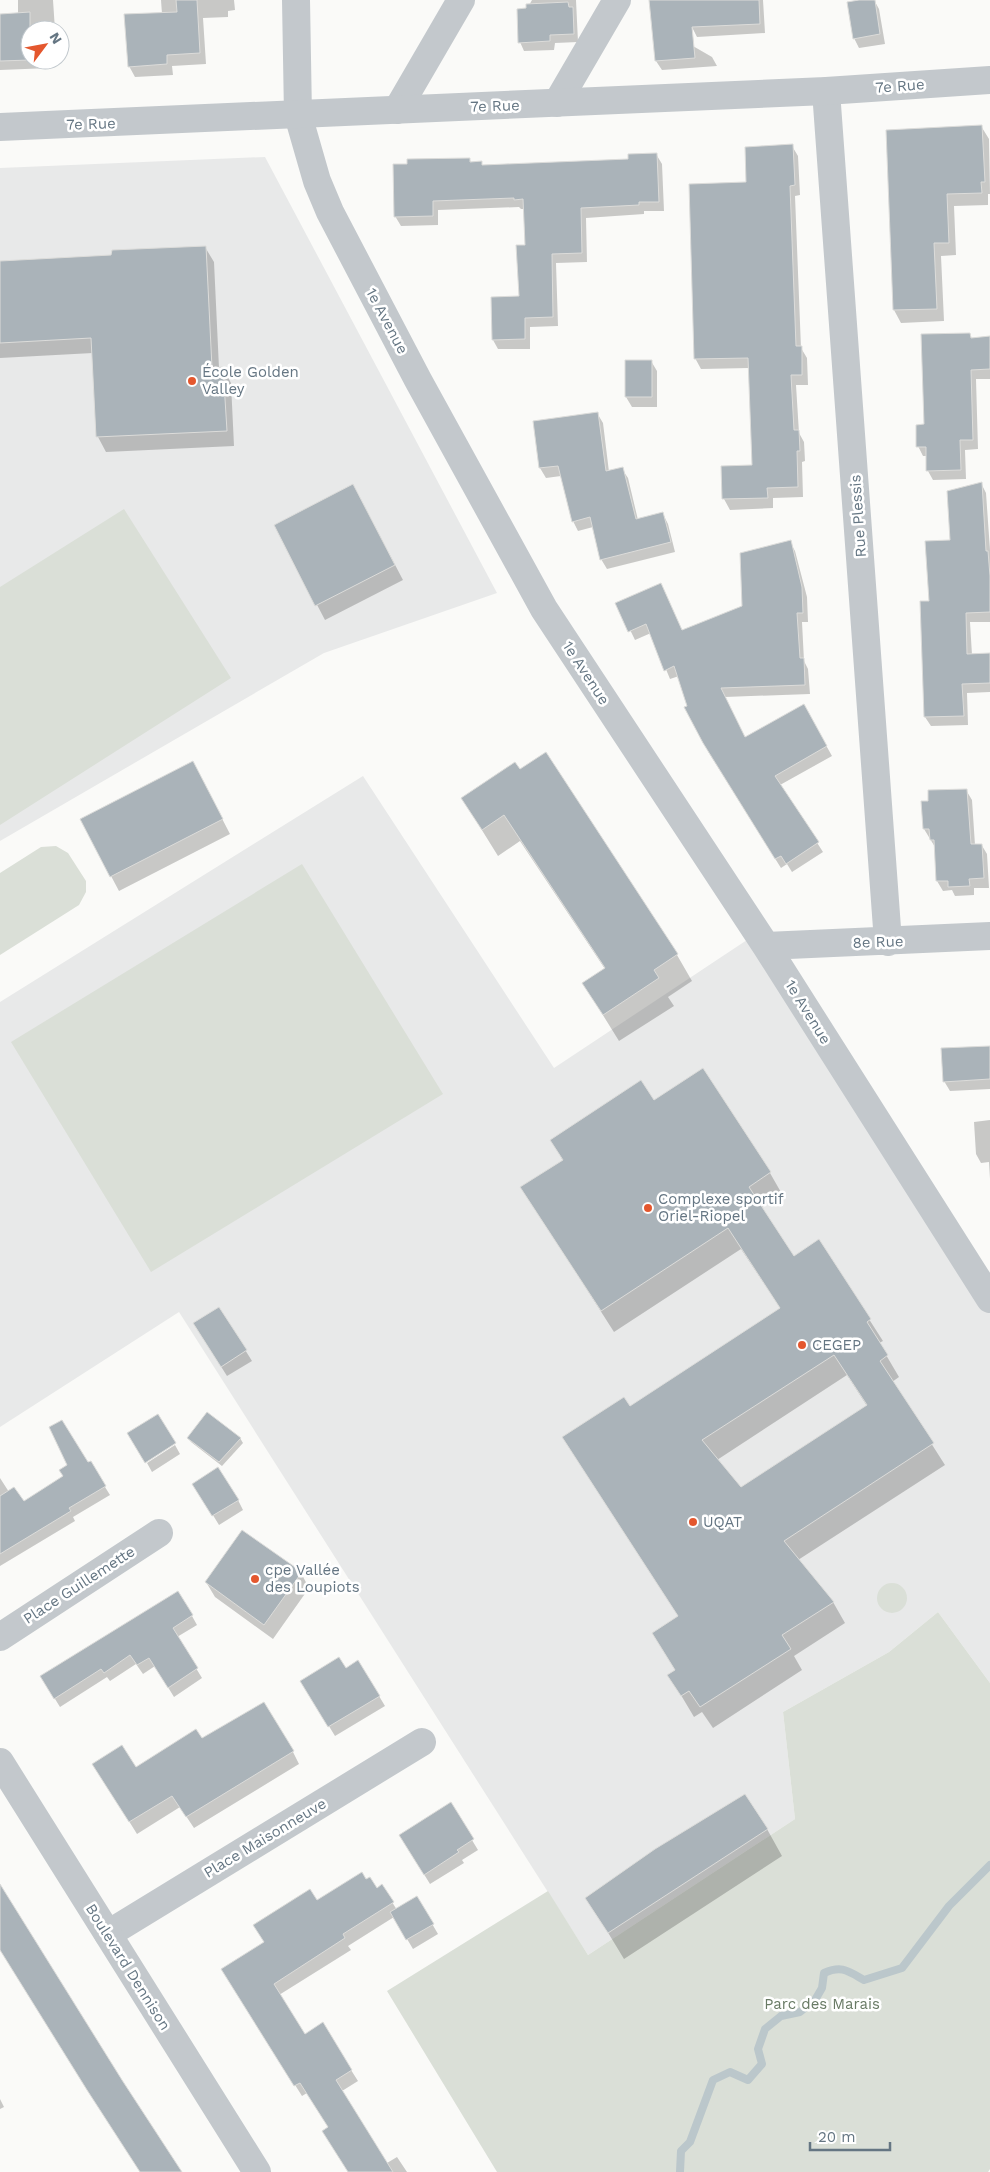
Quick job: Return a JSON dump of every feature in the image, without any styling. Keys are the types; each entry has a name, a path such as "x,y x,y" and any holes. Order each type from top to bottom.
{"street":[{"name":"1e Avenue","path":"296,0 298,115 317,181 330,212 418,380 544,609 766,946 990,1299"},
{"path":"397,110 461,0"},
{"path":"557,103 617,0"},
{"name":"7e Rue","path":"0,127 826,91 990,80"},
{"name":"Rue Plessis","path":"826,91 888,942"},
{"name":"8e Rue","path":"766,946 990,936"},
{"name":"Place Guillemette","path":"0,1637 159,1533"},
{"name":"Place Maisonneuve","path":"108,1934 422,1742"},
{"name":"Boulevard Dennison","path":"0,1762 257,2172"}],"shaded area":[{"name":"École Golden Valley","path":"265,157 497,593 324,653 0,841 0,168"},
{"path":"363,776 554,1068 756,934 990,1300 990,1683 938,1612 889,1652 783,1712 795,1819 588,1955 179,1312 0,1427 0,1002"}],"green space":[{"path":"124,509 231,678 0,825 0,587"},
{"path":"56,846 68,853 86,881 86,892 79,905 0,955 0,873 41,847"},
{"path":"302,864 443,1094 151,1272 11,1042"},
{"path":"892,1583 898,1584 906,1592 906,1604 898,1612 892,1613 886,1612 878,1604 877,1598 878,1592 886,1584"},
{"name":"Parc des Marais","path":"938,1612 990,1683 990,2169 988,2172 497,2172 387,1991 548,1891 588,1955 795,1819 783,1712 889,1652"}],"building":[{"path":"176,0 197,0 200,53 167,55 167,64 128,67 124,14 177,12"},
{"path":"649,0 759,0 760,24 692,27 695,58 655,61"},
{"path":"875,0 880,34 853,39 847,2"},
{"path":"568,2 569,7 573,7 574,34 550,35 550,41 518,43 517,9 526,8 526,4"},
{"path":"30,12 30,20 20,20 20,60 0,61 0,14"},
{"path":"982,125 985,182 981,182 982,193 947,194 949,243 934,243 937,309 893,310 886,130"},
{"path":"793,144 795,185 790,186 796,346 802,346 802,375 791,375 794,430 799,430 800,451 797,451 798,487 767,488 768,498 722,499 721,466 752,465 748,358 694,359 689,184 746,182 745,147"},
{"path":"657,153 659,202 639,202 639,205 581,208 582,253 552,254 553,317 525,318 525,339 492,340 491,297 519,296 516,245 525,245 523,199 433,201 433,216 394,217 393,164 407,164 407,159 470,158 470,162 482,161 482,165 628,159 628,154"},
{"path":"206,246 212,368 223,367 227,431 96,437 91,338 0,343 0,261 111,255 112,250"},
{"path":"970,333 971,338 990,336 990,369 971,370 973,440 960,440 961,470 926,471 926,447 916,447 916,425 924,424 921,334"},
{"path":"625,360 652,360 652,397 625,397"},
{"path":"598,412 606,471 623,467 636,519 663,512 671,542 600,560 590,517 572,522 558,466 539,468 533,421"},
{"path":"982,482 986,551 988,551 990,576 990,612 966,613 967,654 990,653 990,683 962,684 964,716 924,717 920,601 929,601 925,541 950,540 947,491"},
{"path":"353,484 395,565 315,606 274,525"},
{"path":"791,540 802,587 803,613 797,613 800,658 804,658 805,685 721,688 745,737 804,704 827,746 775,776 819,842 786,864 781,856 775,859 703,743 684,707 687,706 674,666 664,671 646,624 628,632 615,603 661,583 682,630 742,606 740,553"},
{"path":"546,752 678,954 654,970 659,978 603,1015 582,983 605,968 504,815 482,830 461,798 515,762 520,769"},
{"path":"193,761 223,819 110,877 80,819"},
{"path":"967,789 971,844 982,844 984,878 969,879 970,886 948,887 948,881 936,881 934,840 930,840 929,829 923,829 921,801 928,801 928,790"},
{"path":"990,1046 990,1079 943,1082 941,1048"},
{"path":"703,1068 771,1172 749,1187 794,1256 819,1239 871,1319 867,1322 888,1355 880,1361 934,1443 784,1541 834,1602 782,1635 791,1649 700,1707 689,1691 681,1696 667,1675 675,1670 652,1633 678,1616 562,1437 624,1397 630,1406 780,1308 728,1228 601,1311 520,1187 563,1160 550,1140 641,1080 654,1100","holes":["834,1355 867,1405 741,1487 702,1440"]},
{"path":"219,1307 247,1350 221,1367 193,1323"},
{"path":"207,1412 241,1438 219,1462 187,1438"},
{"path":"158,1414 176,1443 145,1463 127,1433"},
{"path":"62,1420 88,1462 91,1461 106,1486 69,1508 71,1511 0,1554 0,1496 14,1487 24,1501 63,1476 59,1470 67,1465 49,1427"},
{"path":"218,1467 239,1500 212,1516 192,1484"},
{"name":"cpe Vallée des Loupiots","path":"242,1530 302,1572 264,1625 205,1582"},
{"path":"178,1591 193,1615 173,1628 198,1668 168,1688 149,1658 137,1665 130,1655 104,1673 101,1669 54,1699 40,1676"},
{"path":"339,1657 346,1668 358,1660 380,1696 328,1727 300,1681"},
{"path":"264,1702 294,1751 186,1817 172,1796 129,1822 92,1764 122,1745 136,1767 196,1729 202,1738"},
{"path":"745,1794 768,1829 608,1933 585,1898 655,1849"},
{"path":"451,1802 474,1839 457,1850 459,1852 424,1875 399,1835"},
{"path":"362,1872 366,1879 370,1877 377,1888 382,1884 394,1902 343,1934 345,1938 274,1984 305,2034 323,2022 352,2070 336,2080 393,2172 348,2172 322,2131 328,2127 300,2083 294,2086 221,1969 264,1942 253,1925 310,1889 317,1900"},
{"path":"0,1884 122,2080 182,2172 140,2172 87,2090 0,1950"},
{"path":"417,1896 434,1924 406,1940 390,1912"}],"waterway":[{"path":"680,2172 681,2151 690,2142 713,2080 730,2072 748,2080 762,2064 758,2049 765,2029 781,2016 800,2012 815,2000 822,1988 824,1973 840,1969 864,1980 902,1968 949,1906 990,1865"}],"place":[{"name":"École Golden Valley","path":"192,381"},
{"name":"Complexe sportif Oriel-Riopel","path":"648,1208"},
{"name":"CEGEP","path":"802,1345"},
{"name":"UQAT","path":"693,1522"},
{"name":"cpe Vallée des Loupiots","path":"255,1579"}]}
